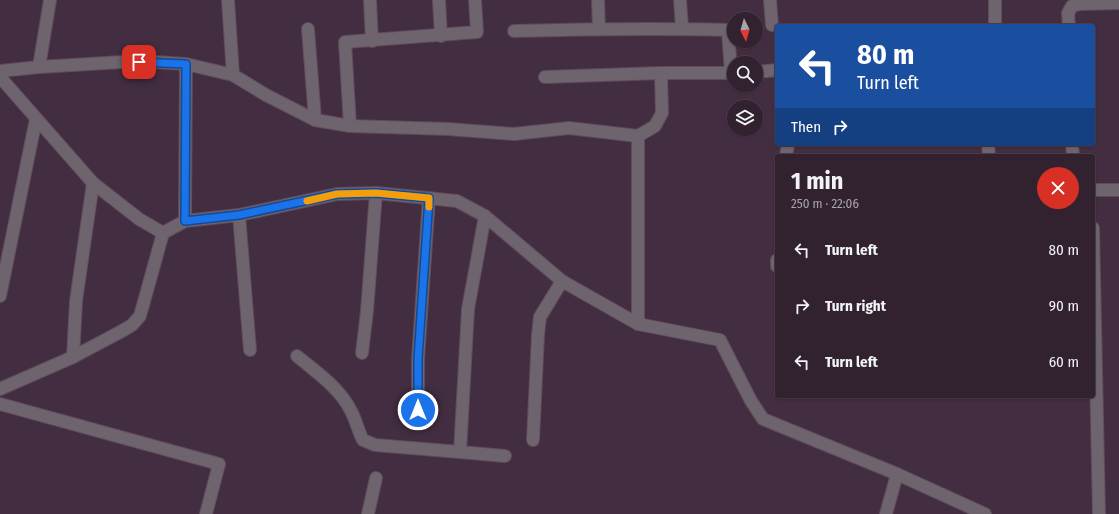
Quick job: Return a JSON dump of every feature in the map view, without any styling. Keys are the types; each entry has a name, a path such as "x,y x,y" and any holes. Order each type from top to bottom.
{"street":[{"path":"39,67 50,0"},
{"path":"228,0 233,75"},
{"path":"370,0 372,41"},
{"path":"439,0 441,36"},
{"path":"350,126 345,42 441,36 477,32 475,0"},
{"path":"598,0 600,29"},
{"path":"680,0 682,28"},
{"path":"770,0 772,25"},
{"path":"995,0 996,24"},
{"path":"1069,24 1068,13 1072,6 1080,4 1119,4"},
{"path":"514,31 682,28 728,30 731,56"},
{"path":"308,29 315,120"},
{"path":"0,71 39,67 139,62 186,64 233,75 266,95 315,120 350,126 448,128 514,134 569,128 638,136 654,126 662,113 661,73"},
{"path":"185,221 186,64"},
{"path":"763,71 775,70"},
{"path":"545,77 661,73 727,73"},
{"path":"0,77 93,183 139,219 162,233"},
{"path":"0,296 36,119"},
{"path":"638,136 638,324"},
{"path":"74,357 76,301 93,183"},
{"path":"1095,190 1119,190"},
{"path":"0,389 74,357 132,325 140,316 162,233 185,221 239,215 337,194 376,193 457,201 484,216 562,281 638,324 720,340 750,401 763,419 897,474 986,514"},
{"path":"362,353 367,311 376,193"},
{"path":"418,410 418,359 429,198"},
{"path":"239,215 250,350"},
{"path":"460,452 468,309 484,216"},
{"path":"534,440 540,317 562,281"},
{"path":"296,356 336,389 344,399 351,411 363,440 375,445 505,456"},
{"path":"1095,385 1099,514"},
{"path":"0,404 219,464 206,514"},
{"path":"886,514 897,474"},
{"path":"368,514 376,478"}],"slow traffic":[{"path":"307,201 337,194 376,193 429,198 429,207"}],"route":[{"path":"139,62 186,64 185,221 239,215 337,194 376,193 429,198 418,359 418,410"}]}
